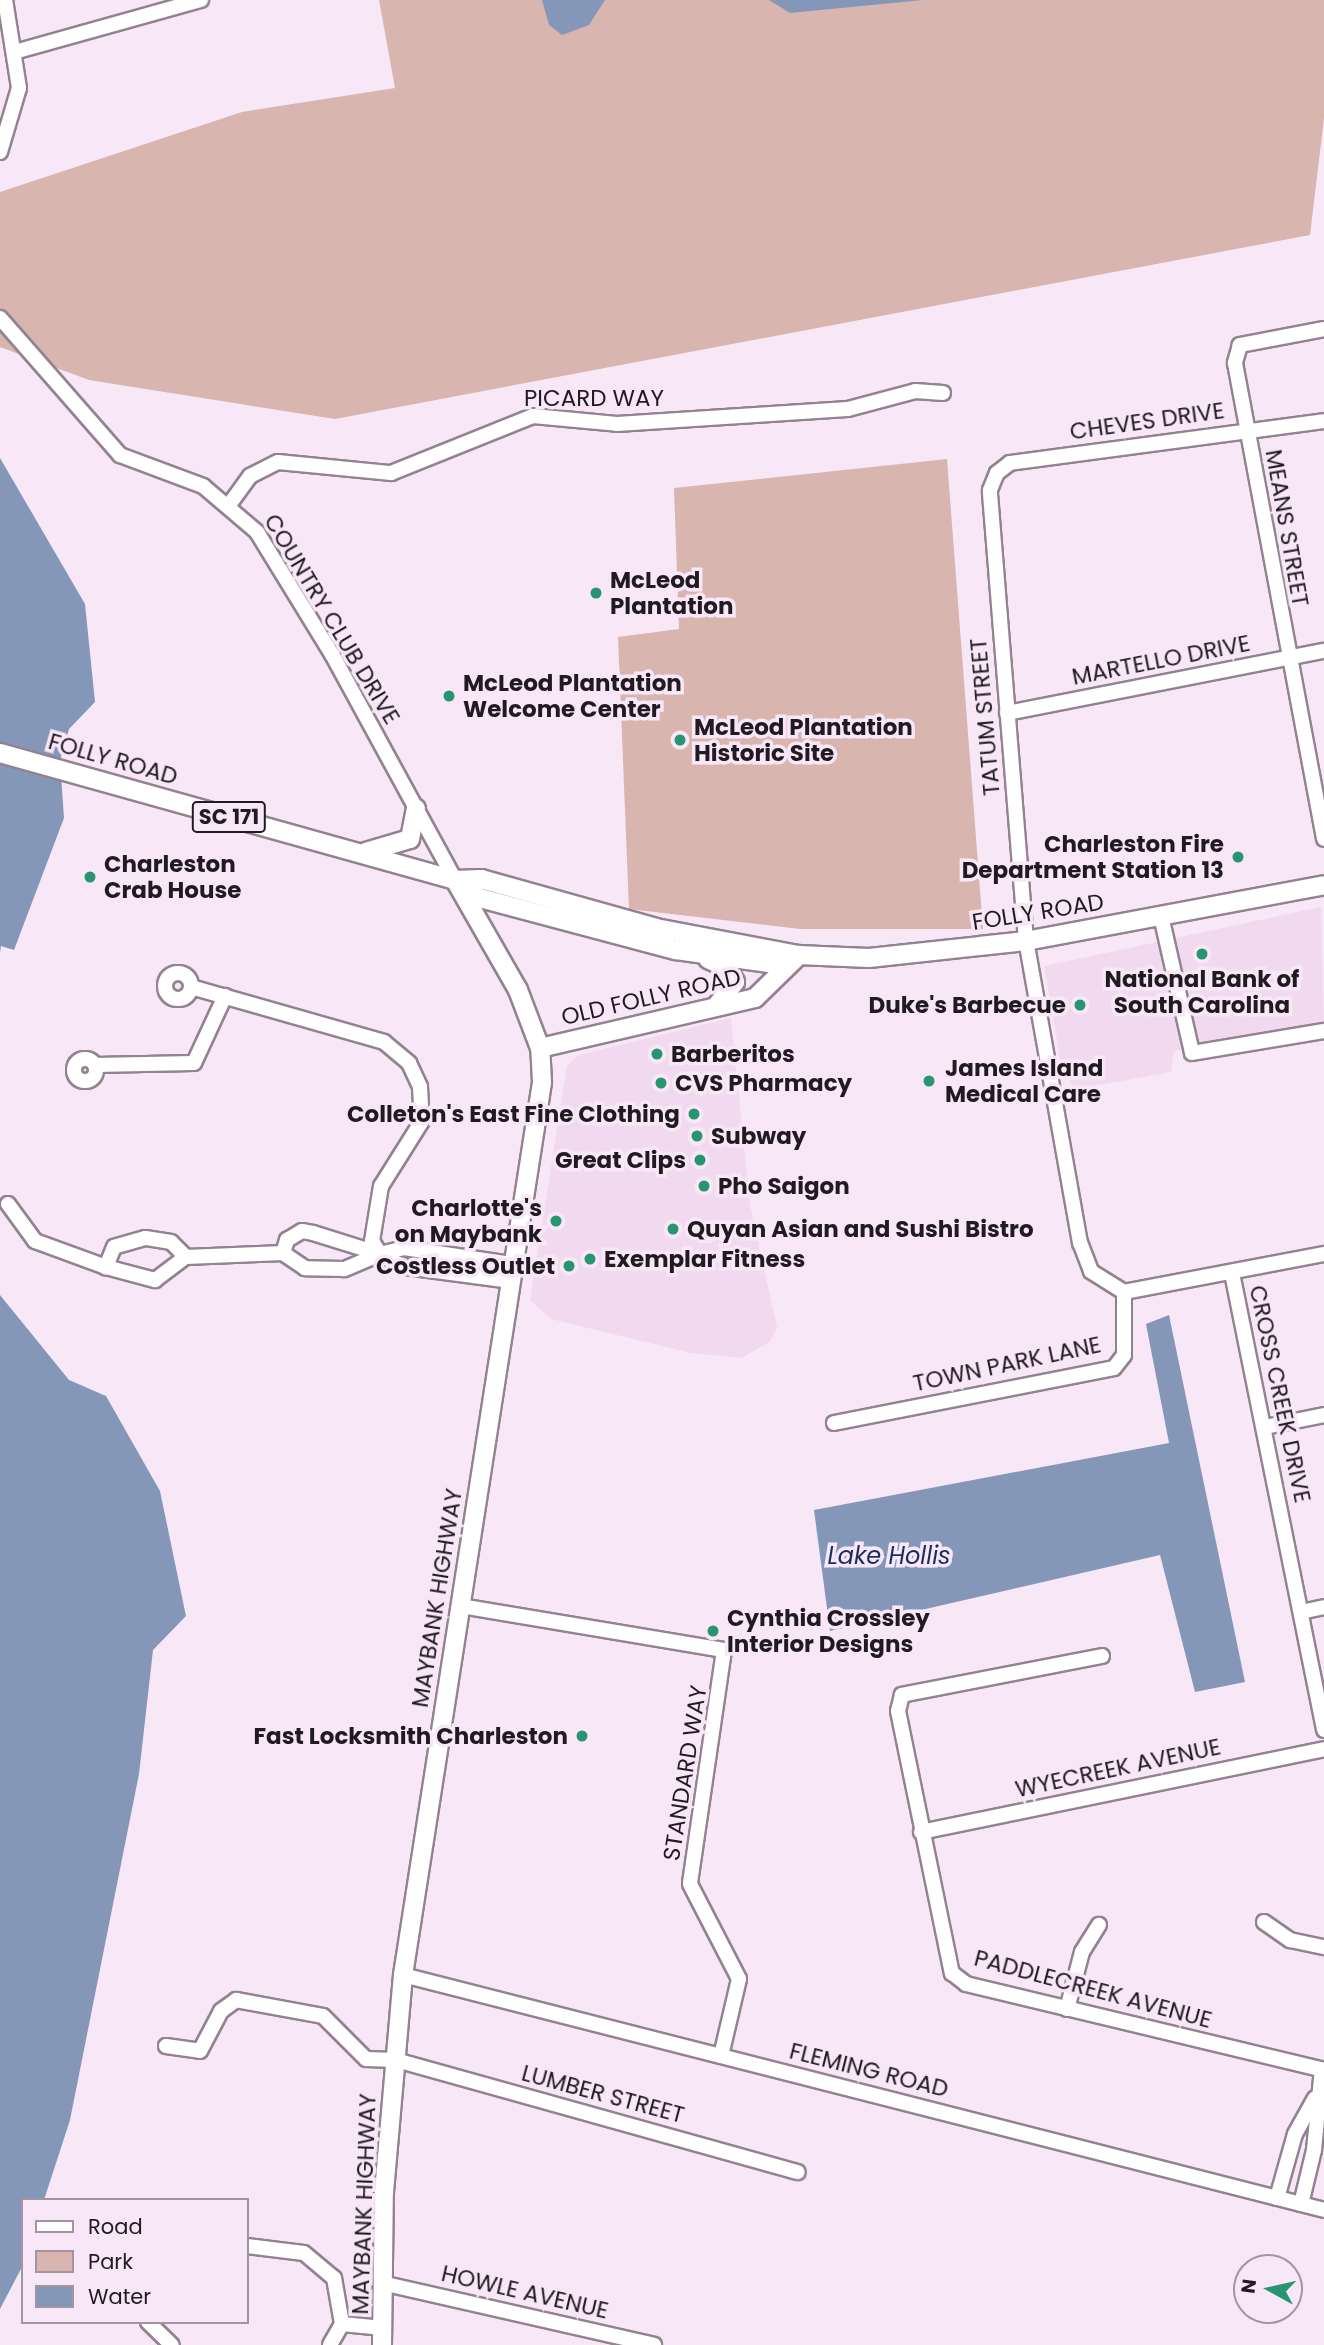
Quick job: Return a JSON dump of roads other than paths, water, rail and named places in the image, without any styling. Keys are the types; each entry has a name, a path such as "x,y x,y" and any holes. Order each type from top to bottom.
{"main road":[{"name":"FOLLY ROAD","path":"0,753 455,880 481,879 656,928 799,955 869,958 1027,941 1324,885"},
{"path":"356,853 400,847 415,828 416,809"},
{"name":"FOLLY ROAD","path":"455,880 480,898 688,952 774,964 799,955"},
{"name":"MAYBANK HIGHWAY","path":"383,2337 386,2284 384,2192 403,1975 512,1273 537,1134 540,1048 517,990 455,880"},
{"path":"688,952 732,974 731,995 714,1009"},
{"name":"OLD FOLLY ROAD","path":"540,1048 755,998 799,955"}],"street":[{"path":"0,152 19,88 18,51 5,0"},
{"path":"18,51 201,0"},
{"name":"COUNTRY CLUB DRIVE","path":"0,318 126,459 203,486 229,505 257,532 326,644 455,880"},
{"name":"MEANS STREET","path":"1324,329 1236,350 1247,430 1287,659 1324,839"},
{"name":"PICARD WAY","path":"229,505 250,476 278,462 391,473 533,416 617,424 848,409 915,391 943,393"},
{"name":"CHEVES DRIVE","path":"990,489 997,473 1010,463 1324,421"},
{"name":"TATUM STREET","path":"990,489 1027,941"},
{"name":"MARTELLO DRIVE","path":"1007,713 1324,651"},
{"path":"1161,916 1192,1053 1324,1031"},
{"path":"1027,941 1080,1243 1091,1271 1124,1292 1324,1254"},
{"path":"191,987 384,1042 409,1063 422,1094 422,1121 381,1186 372,1241 380,1254"},
{"path":"95,1065 194,1063 225,996"},
{"path":"8,1204 35,1241 106,1267 155,1280 186,1256 283,1253 321,1271 404,1248 512,1273"},
{"path":"283,1253 287,1240 302,1231 380,1254"},
{"path":"106,1267 114,1247 145,1238 171,1242 186,1256"},
{"name":"CROSS CREEK DRIVE","path":"1232,1273 1324,1730"},
{"name":"TOWN PARK LANE","path":"834,1423 1114,1368 1124,1354 1124,1292"},
{"path":"1265,1427 1324,1415"},
{"name":"STANDARD WAY","path":"461,1606 724,1650 690,1884 739,1979 721,2056"},
{"path":"1301,1612 1324,1607"},
{"name":"PADDLECREEK AVENUE","path":"1102,1656 902,1695 898,1711 921,1832 953,1973 966,1983 1323,2069"},
{"name":"WYECREEK AVENUE","path":"921,1832 1324,1748"},
{"path":"1264,1922 1290,1940 1324,1947"},
{"path":"1068,2009 1082,1952 1099,1925"},
{"name":"FLEMING ROAD","path":"403,1975 1324,2210"},
{"name":"LUMBER STREET","path":"166,2046 200,2051 221,2011 236,2000 323,2016 356,2055 396,2060 798,2172"},
{"path":"1277,2197 1295,2134 1315,2097 1323,2069"},
{"path":"1301,2204 1317,2133 1315,2097"},
{"path":"248,2246 304,2253 320,2263 339,2286 342,2324 330,2345"},
{"name":"HOWLE AVENUE","path":"386,2284 654,2345"},
{"path":"150,2324 172,2345"},
{"path":"342,2324 383,2337"}],"water":[{"path":"542,0 605,0 589,25 562,35 549,25"},
{"path":"769,0 923,0 790,13"},
{"path":"0,458 85,604 95,702 69,729 60,761 64,818 14,950 1,946 0,953"},
{"path":"0,1295 69,1380 106,1396 160,1491 186,1616 153,1650 139,1774 70,2120 45,2198 21,2198 21,2269 0,2309"},
{"name":"Lake Hollis","path":"1169,1315 1245,1682 1195,1692 1160,1555 830,1631 814,1510 1169,1443 1146,1324"}],"place":[{"name":"McLeod Plantation","path":"596,593"},
{"name":"McLeod Plantation Welcome Center","path":"449,696"},
{"name":"McLeod Plantation Historic Site","path":"680,740"},
{"name":"Charleston Fire Department Station 13","path":"1238,857"},
{"name":"Charleston Crab House","path":"90,877"},
{"name":"National Bank of South Carolina","path":"1202,954"},
{"name":"Duke's Barbecue","path":"1080,1005"},
{"name":"Barberitos","path":"657,1054"},
{"name":"James Island Medical Care","path":"929,1081"},
{"name":"CVS Pharmacy","path":"661,1083"},
{"name":"Colleton's East Fine Clothing","path":"694,1114"},
{"name":"Subway","path":"697,1136"},
{"name":"Great Clips","path":"700,1160"},
{"name":"Pho Saigon","path":"704,1186"},
{"name":"Charlotte's on Maybank","path":"556,1221"},
{"name":"Quyan Asian and Sushi Bistro","path":"673,1229"},
{"name":"Exemplar Fitness","path":"590,1259"},
{"name":"Costless Outlet","path":"569,1266"},
{"name":"Cynthia Crossley Interior Designs","path":"713,1631"},
{"name":"Fast Locksmith Charleston","path":"582,1736"}]}
